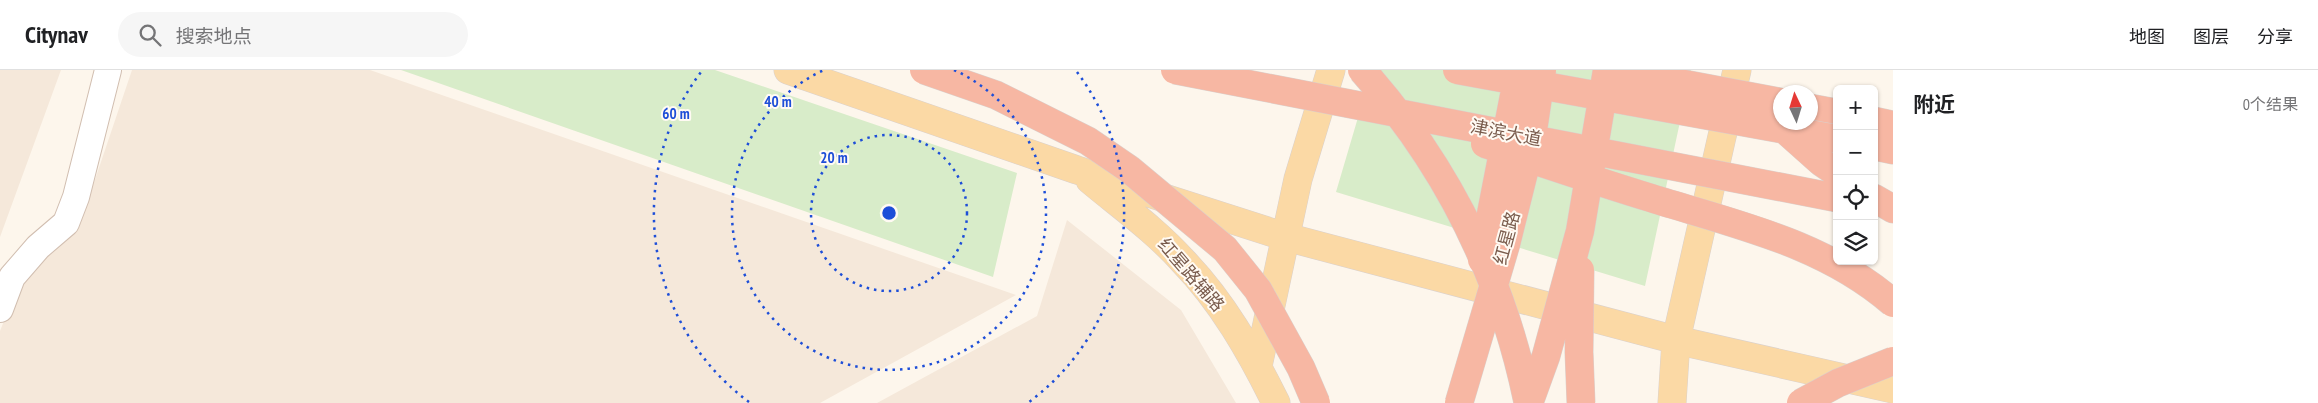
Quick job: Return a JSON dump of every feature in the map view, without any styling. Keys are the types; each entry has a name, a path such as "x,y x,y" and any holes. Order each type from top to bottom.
{"highway":[{"path":"924,70 996,95 1088,141 1129,168 1225,249 1258,290 1301,368 1316,403"},
{"name":"津滨大道","path":"1175,70 1391,113 1468,125 1833,197"},
{"path":"1362,70 1411,129 1465,216 1505,311 1529,403"},
{"path":"1457,70 1833,138"},
{"path":"1450,403 1487,238 1519,70"},
{"name":"红星路","path":"1459,403 1506,244 1531,144 1542,70"},
{"path":"1529,403 1546,356 1580,231 1609,70 1773,101"},
{"path":"1725,70 1764,112 1833,170"},
{"path":"1818,109 1833,112"},
{"path":"1391,113 1651,198 1747,226 1784,240 1839,264 1870,283 1893,303"},
{"path":"1878,122 1893,125"},
{"path":"1878,147 1893,150"},
{"path":"1878,200 1893,209"},
{"path":"1878,207 1893,209"},
{"path":"1580,231 1578,352 1582,403"},
{"path":"1801,403 1838,383 1893,361"}],"main road":[{"path":"788,70 1077,170 1286,237 1676,340 1893,389"},
{"path":"1258,366 1298,179 1331,70"},
{"path":"1672,403 1676,340 1737,70"},
{"name":"红星路辅路","path":"1077,170 1147,227 1182,260 1220,305 1258,366 1276,403"},
{"path":"1298,179 1301,196 1314,227 1342,251"}],"lane":[{"path":"0,309 12,277 38,247 66,223 76,197 108,70"}],"shaded area":[{"path":"0,70 61,70 0,237"},
{"path":"132,70 370,70 1016,295 820,403 0,403 0,331 20,281 78,230"},
{"path":"1067,220 1181,310 1236,403 877,403 1037,316"}],"green space":[{"path":"401,70 715,70 1017,173 993,277"},
{"path":"1372,70 1691,70 1645,286 1336,192"}]}
